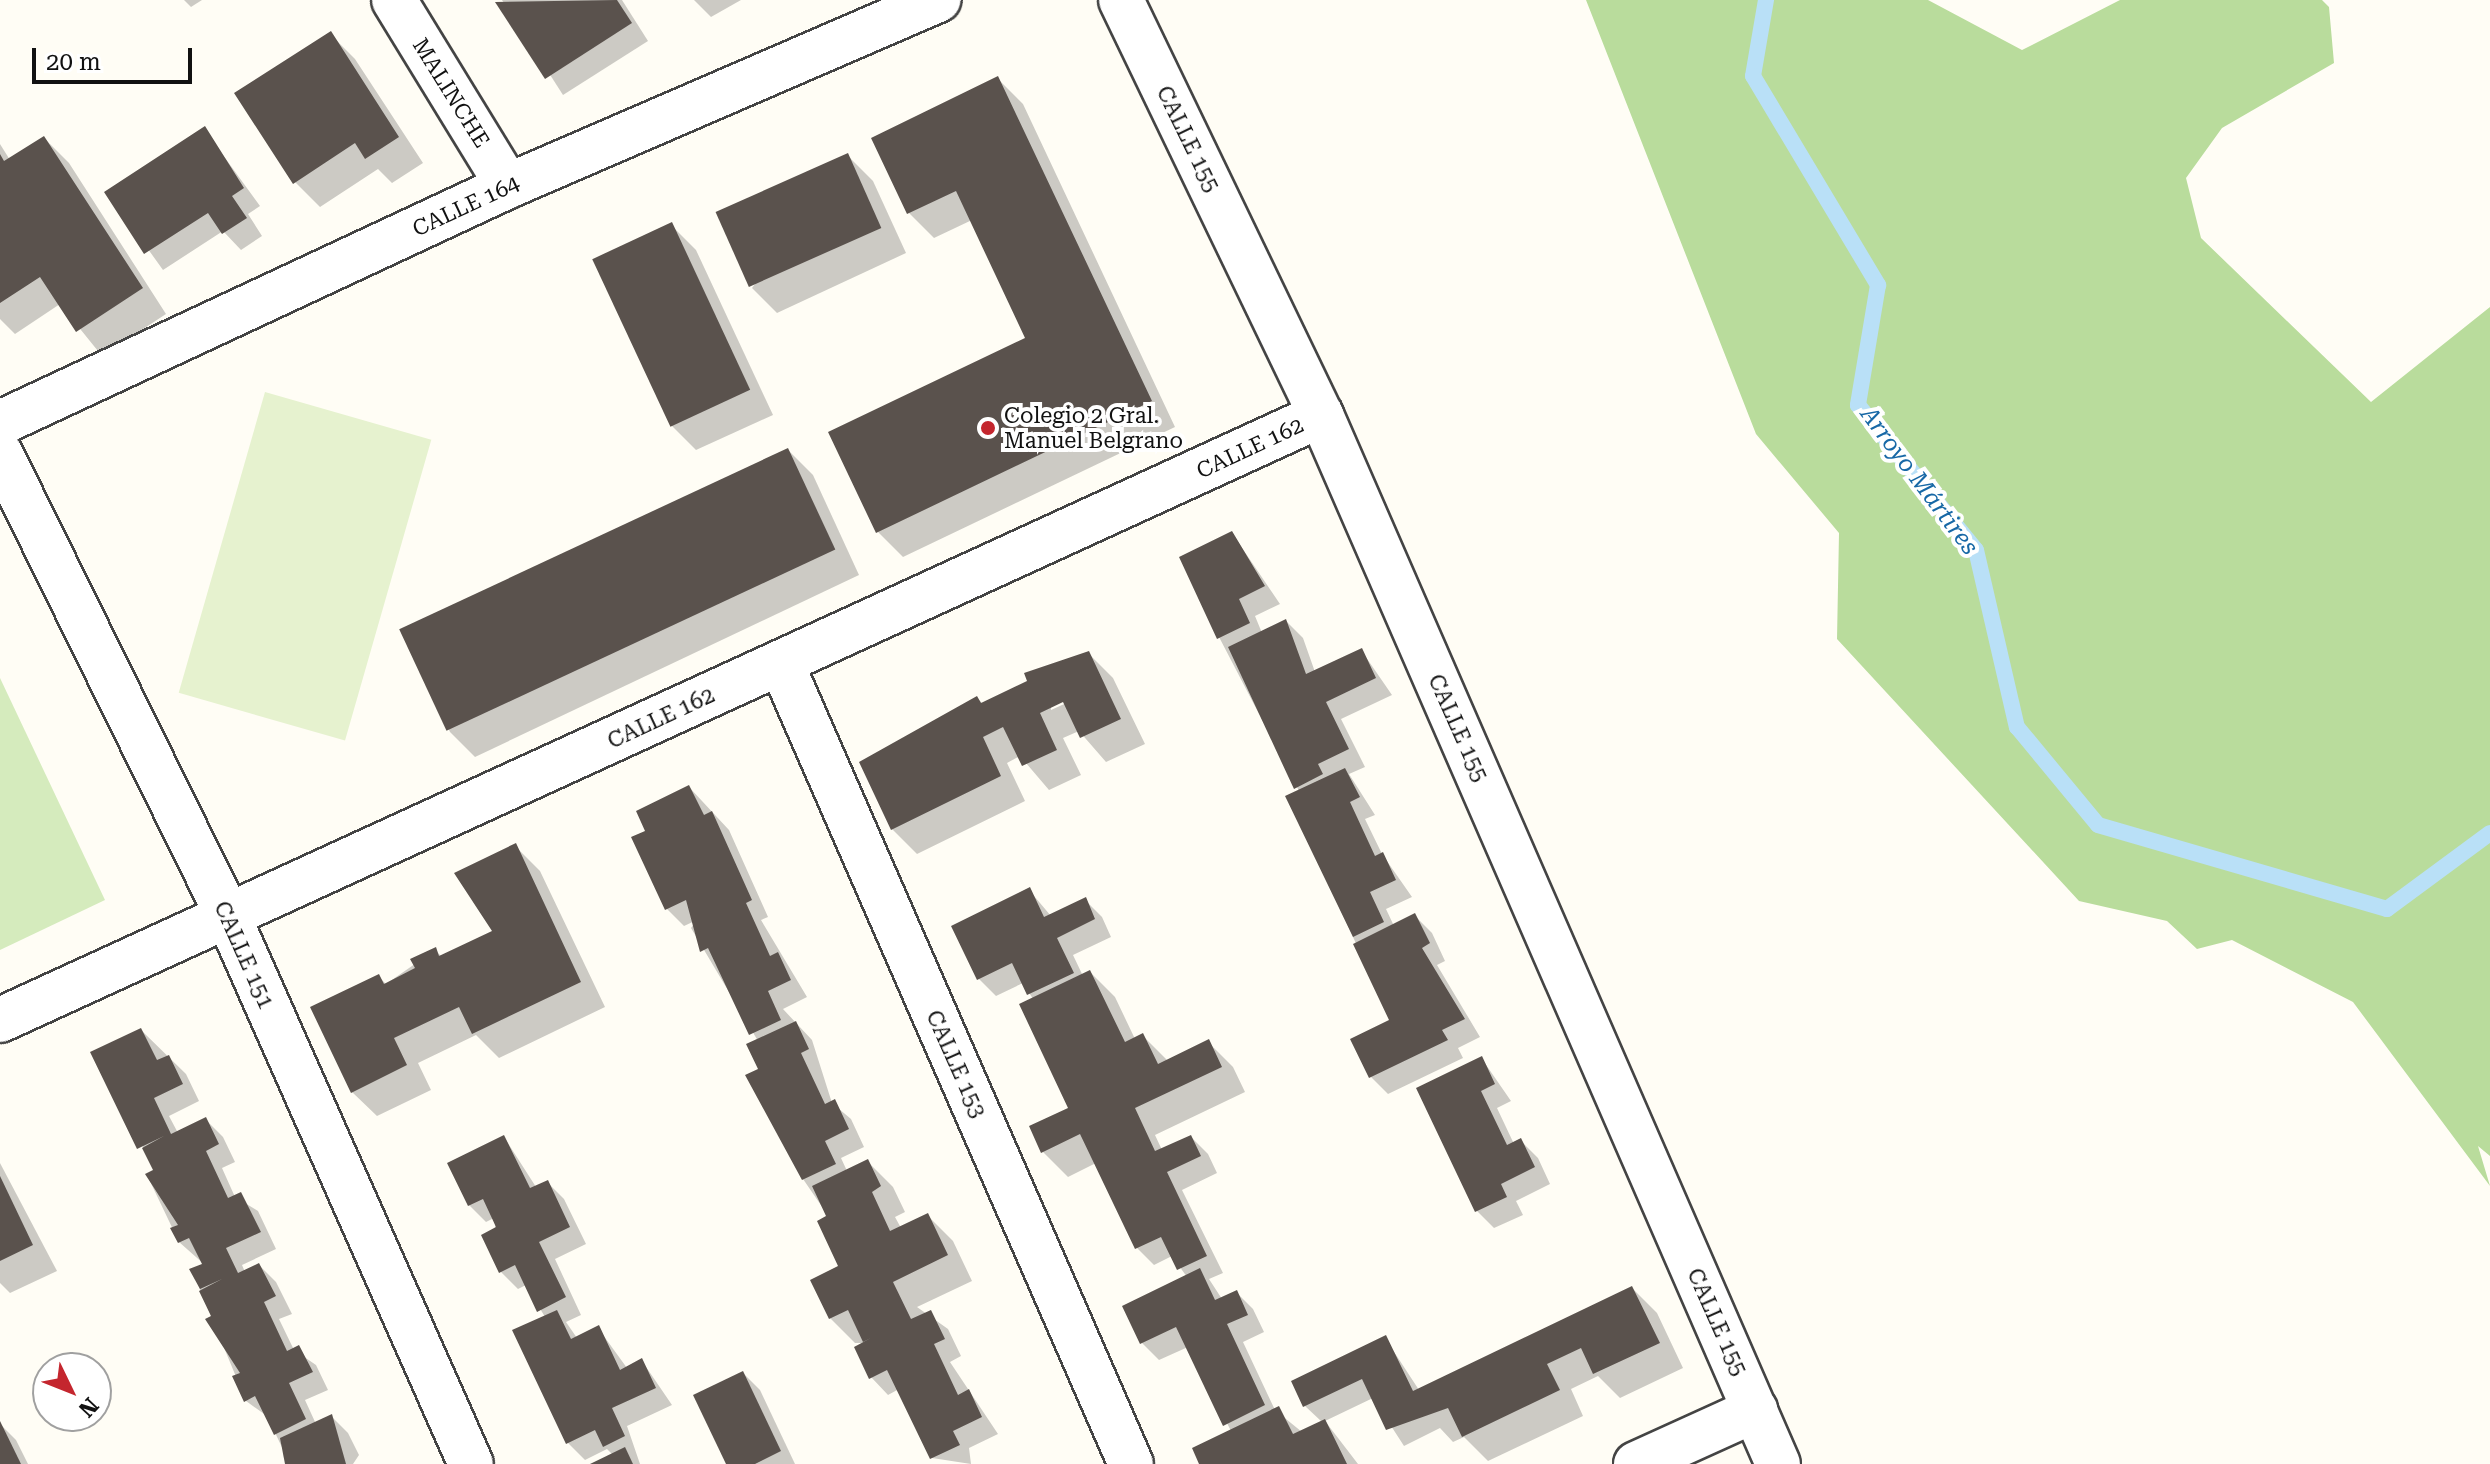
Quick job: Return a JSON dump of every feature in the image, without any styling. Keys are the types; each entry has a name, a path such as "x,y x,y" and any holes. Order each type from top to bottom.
{"street":[{"name":"MALINCHE","path":"394,0 508,186"},
{"name":"CALLE 164","path":"0,423 508,186 938,0"},
{"name":"CALLE 155","path":"1121,0 1321,415 1778,1464"},
{"name":"CALLE 162","path":"0,1020 1321,415"},
{"name":"CALLE 151","path":"0,453 228,916 471,1464"},
{"name":"CALLE 153","path":"781,663 1131,1464"},
{"path":"1636,1464 1755,1410"}],"green space":[{"path":"1586,0 1928,0 2022,50 2120,0 2322,0 2329,7 2334,63 2222,128 2186,178 2201,238 2371,402 2490,307 2490,1156 2478,1146 2490,1186 2353,1002 2232,940 2197,949 2167,921 2079,901 1837,639 1839,533 1756,434"},
{"path":"265,392 431,440 345,741 179,693"},
{"path":"0,678 105,900 0,950"}],"building":[{"path":"617,0 632,23 545,79 495,2"},
{"path":"331,31 399,137 365,159 355,143 293,184 234,93"},
{"path":"998,76 1152,401 876,533 828,432 1025,338 956,191 907,214 871,138"},
{"path":"205,126 244,188 232,196 247,218 222,234 208,213 144,254 104,192"},
{"path":"44,136 143,288 76,332 40,277 0,303 0,154 4,161"},
{"path":"848,153 881,228 749,287 716,212"},
{"path":"672,222 750,390 670,427 592,259"},
{"path":"788,448 835,550 447,731 399,629"},
{"path":"1232,531 1265,586 1239,599 1250,623 1217,639 1179,557"},
{"path":"1286,619 1306,674 1362,648 1376,678 1326,702 1349,749 1318,764 1323,774 1294,789 1228,647"},
{"path":"1089,651 1121,719 1080,738 1063,702 1040,713 1057,750 1022,766 1003,727 983,737 1001,776 891,830 859,762 977,696 981,703 1027,681 1024,673"},
{"path":"1345,768 1360,797 1350,802 1375,856 1383,852 1396,880 1370,892 1384,922 1353,937 1285,796"},
{"path":"689,785 704,815 712,811 752,900 746,903 770,956 778,952 791,980 768,991 781,1020 749,1035 708,948 700,952 686,900 665,910 631,837 645,831 636,811"},
{"path":"516,843 581,982 472,1034 459,1007 394,1038 407,1065 351,1093 310,1007 379,974 384,984 415,968 410,959 436,947 439,956 492,931 454,873"},
{"path":"1030,887 1044,917 1086,897 1095,919 1057,938 1074,973 1027,995 1012,963 977,980 951,926"},
{"path":"1415,913 1430,943 1422,948 1465,1019 1442,1030 1448,1040 1369,1078 1350,1039 1389,1020 1353,944"},
{"path":"1090,970 1125,1042 1143,1033 1158,1064 1209,1039 1222,1067 1135,1108 1155,1151 1191,1135 1201,1156 1167,1172 1207,1256 1177,1270 1161,1237 1135,1249 1080,1134 1041,1153 1029,1126 1068,1108 1019,1004"},
{"path":"796,1021 809,1049 801,1053 825,1104 835,1099 849,1129 825,1141 836,1164 802,1180 745,1075 758,1069 746,1044"},
{"path":"141,1028 157,1060 169,1055 183,1084 154,1098 171,1134 206,1117 219,1144 206,1151 228,1198 241,1192 261,1232 226,1248 238,1273 259,1263 276,1296 264,1302 287,1351 299,1345 313,1372 289,1383 306,1419 274,1435 255,1396 244,1402 232,1376 240,1373 205,1319 211,1316 199,1291 222,1279 200,1289 189,1269 202,1264 189,1238 178,1243 170,1228 178,1225 145,1174 153,1170 142,1148 164,1136 137,1149 90,1052"},
{"path":"1482,1056 1495,1084 1481,1091 1507,1145 1521,1138 1535,1167 1501,1184 1507,1197 1475,1212 1416,1088"},
{"path":"504,1135 530,1188 548,1180 570,1227 539,1242 566,1297 537,1312 515,1265 499,1273 481,1235 496,1227 483,1199 468,1206 447,1163"},
{"path":"868,1159 881,1186 872,1192 890,1231 928,1213 948,1255 893,1282 911,1319 931,1310 945,1339 934,1344 958,1395 969,1389 982,1417 953,1431 960,1445 930,1459 887,1370 869,1379 854,1347 871,1338 863,1342 848,1310 829,1319 810,1280 838,1266 817,1221 826,1216 812,1186"},
{"path":"0,1176 33,1245 0,1261"},
{"path":"1200,1268 1215,1300 1237,1290 1248,1315 1227,1324 1265,1405 1223,1426 1176,1327 1140,1344 1122,1306"},
{"path":"1632,1286 1660,1343 1593,1374 1581,1348 1547,1364 1560,1390 1462,1437 1448,1408 1386,1430 1362,1379 1303,1407 1291,1381 1386,1335 1413,1391"},
{"path":"557,1310 571,1339 599,1325 620,1370 642,1358 656,1388 612,1408 625,1436 603,1447 595,1430 566,1444 512,1330"},
{"path":"743,1371 781,1451 755,1464 726,1464 693,1395"},
{"path":"1279,1406 1293,1434 1325,1419 1347,1464 1199,1464 1192,1448"},
{"path":"332,1414 346,1464 285,1464 280,1438"},
{"path":"0,1421 21,1464 0,1464"},
{"path":"625,1447 633,1464 590,1464"}],"waterway":[{"name":"Arroyo Mártires","path":"1766,0 1753,76 1878,285 1858,405 1976,550 2017,727 2098,825 2387,909 2490,833"}],"place":[{"name":"Colegio 2 Gral. Manuel Belgrano","path":"988,428"}]}
